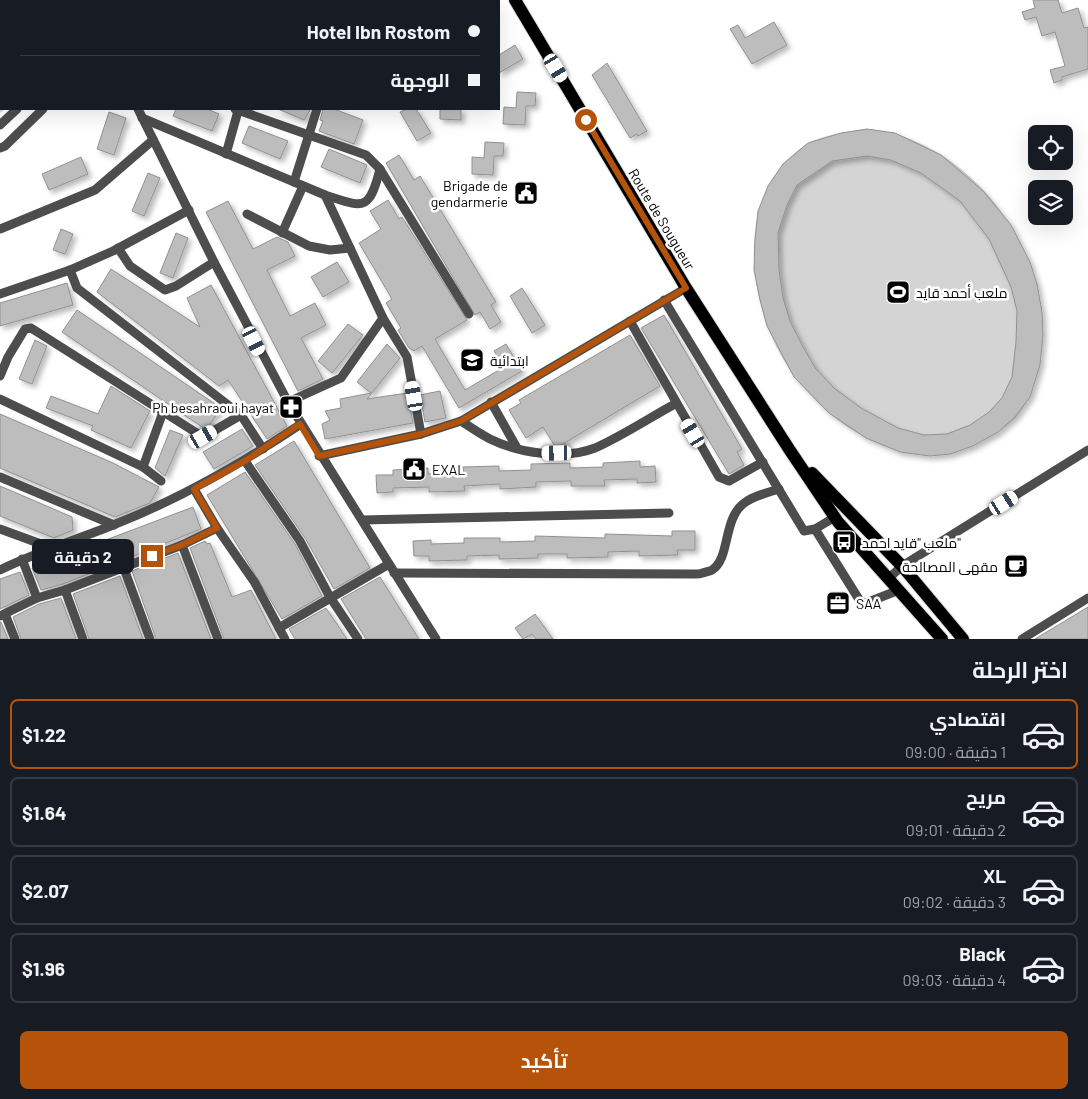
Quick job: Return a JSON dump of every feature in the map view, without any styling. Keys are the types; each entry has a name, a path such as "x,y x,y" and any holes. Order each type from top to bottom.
{"main road":[{"name":"Route de Sougueur","path":"515,0 686,288 789,449"},
{"path":"789,449 835,517 942,639"},
{"path":"789,449 902,566 920,590 963,639"}],"street":[{"path":"0,125 16,110"},
{"path":"0,148 5,146 42,110"},
{"path":"138,110 214,262 300,424 436,639"},
{"path":"226,154 236,110 366,155 380,169 469,314"},
{"path":"282,233 298,184 308,136 317,110"},
{"path":"142,118 325,195 356,205 363,204 373,192 380,169"},
{"path":"0,229 95,190 153,140"},
{"path":"325,195 384,318 407,357 421,434"},
{"path":"0,294 70,270 118,248 189,210"},
{"path":"247,214 282,233 319,249 350,248"},
{"path":"118,248 130,266 165,290 176,286 214,262"},
{"path":"70,270 77,288 241,415 263,449"},
{"path":"319,456 421,434 461,421 686,288"},
{"path":"664,300 764,462 804,531 815,528 835,517"},
{"path":"288,402 341,378 384,318"},
{"path":"630,322 675,404 719,477 729,481 764,462"},
{"path":"0,376 4,355 25,329 31,328 203,437 241,415"},
{"path":"0,399 143,467 161,481"},
{"path":"491,402 517,448"},
{"path":"461,421 490,439 517,448 554,454 568,453 593,448 675,404"},
{"path":"143,467 164,412"},
{"path":"0,570 22,559 114,525 194,489 245,461 300,424"},
{"path":"889,578 902,566 1088,450"},
{"path":"245,461 300,541 330,597 358,639"},
{"path":"0,477 114,525"},
{"path":"194,489 217,528 255,582 285,639"},
{"path":"394,573 698,574 712,571 720,563 727,533 735,513 742,505 779,489"},
{"path":"362,520 669,513"},
{"path":"0,528 52,548"},
{"path":"15,639 3,615 37,598 65,590 123,566 182,545 217,528"},
{"path":"815,528 860,601 866,603 899,590"},
{"path":"182,545 218,639"},
{"path":"22,559 37,598"},
{"path":"279,628 389,564"},
{"path":"123,566 150,639"},
{"path":"65,590 83,639"},
{"path":"1022,639 1088,598"}],"green space":[{"name":"ملعب أحمد قايد","path":"867,129 896,134 927,147 956,165 982,189 1004,216 1022,246 1035,278 1042,312 1042,345 1037,374 1031,392 1022,409 1009,423 985,439 959,450 933,454 906,452 881,445 857,433 834,417 814,399 796,378 779,352 766,322 757,289 754,256 756,223 765,192 782,165 807,144 844,132"}],"building":[{"path":"1033,0 1058,0 1062,13 1078,8 1084,28 1088,27 1088,69 1062,77 1062,80 1054,83 1050,70 1065,66 1055,32 1042,36 1036,17 1025,20 1022,12 1035,8"},
{"path":"774,22 787,45 752,64 730,29 738,25 745,38"},
{"path":"515,45 523,59 500,72 500,54"},
{"path":"607,63 647,131 638,136 637,134 630,138 592,75"},
{"path":"517,92 536,93 535,106 526,106 525,125 503,124 504,107 516,108"},
{"path":"176,110 209,110 219,114 212,131 173,116"},
{"path":"280,110 310,110 304,120"},
{"path":"323,110 337,110 363,120 354,144 319,131 323,121 320,120"},
{"path":"417,110 431,133 417,141 400,112"},
{"path":"440,110 461,110 461,120 440,119"},
{"path":"109,112 126,118 114,155 97,149"},
{"path":"249,126 288,141 280,159 242,143"},
{"path":"867,129 895,133 941,155 983,191 1011,225 1030,262 1037,284 1042,312 1043,335 1040,365 1030,397 1015,417 998,432 973,446 950,454 930,456 900,452 866,438 829,413 794,377 767,326 754,270 758,211 768,186 783,164 808,143 841,133","holes":["867,156 891,160 921,173 960,201 989,239 1011,287 1017,311 1012,377 1002,398 989,412 970,425 947,434 924,435 898,428 861,408 834,388 816,369 803,347 790,321 783,298 779,270 778,233 787,205 797,185 832,161"]},
{"path":"485,142 504,143 503,156 494,156 493,175 472,174 472,157 484,158"},
{"path":"329,149 367,165 360,183 321,167"},
{"path":"399,155 414,180 420,176 496,302 491,305 501,322 490,329 480,312 475,315 386,163"},
{"path":"81,157 88,174 49,190 42,174"},
{"path":"148,173 160,178 144,216 132,211"},
{"path":"388,200 399,219 402,217 467,320 435,339 465,390 504,367 494,351 506,344 522,371 459,408 422,346 414,351 409,348 398,330 401,328 386,303 392,299 359,243 381,229 370,211"},
{"path":"228,201 253,249 277,237 288,242 295,256 267,270 290,316 315,303 326,325 301,338 323,379 298,391 206,212"},
{"path":"61,229 73,234 65,254 53,250"},
{"path":"176,233 188,238 173,278 160,273"},
{"path":"337,262 349,282 323,297 311,277"},
{"path":"111,269 200,327 187,298 211,285 287,426 267,439 228,380 219,386 97,292"},
{"path":"67,283 73,305 0,326 0,303"},
{"path":"522,288 545,325 532,333 510,296"},
{"path":"77,310 221,408 208,427 205,429 62,332"},
{"path":"664,315 742,449 737,452 744,465 729,474 641,328"},
{"path":"348,324 363,335 332,373 318,361"},
{"path":"630,335 660,386 556,448 543,427 526,438 509,410 521,403 519,400"},
{"path":"35,340 47,346 32,384 19,379"},
{"path":"387,344 400,358 367,399 407,393 413,423 325,439 322,424 330,420 325,411 341,408 340,399 371,393 357,382"},
{"path":"111,386 150,411 131,448 91,430 93,426 46,408 51,396 98,414"},
{"path":"440,391 446,418 425,422 420,395"},
{"path":"0,414 113,463 159,487 150,503 115,517 0,468"},
{"path":"242,429 253,446 214,469 203,452"},
{"path":"170,430 183,435 165,476 155,468"},
{"path":"294,441 370,568 334,589 305,538 255,465"},
{"path":"640,461 640,467 655,466 656,482 637,483 637,479 604,480 605,486 571,486 571,481 536,482 536,487 500,489 500,484 464,486 465,491 429,492 429,487 393,488 393,492 377,493 376,475 393,475 393,470 428,468 428,474 464,473 463,467 499,466 499,471 531,470 531,464 570,463 570,468 603,467 603,463"},
{"path":"245,472 295,544 322,596 282,619 207,495"},
{"path":"0,486 72,517 73,530 54,538 0,516"},
{"path":"193,507 201,529 63,584 41,590 32,568"},
{"path":"672,531 695,531 695,550 677,550 678,555 639,556 639,551 608,552 608,557 567,558 567,554 538,554 538,558 499,559 499,555 467,556 467,560 429,561 429,556 414,556 413,541 431,540 431,544 464,543 464,538 500,538 500,542 535,541 535,536 605,538 605,534 672,536"},
{"path":"205,541 207,544 210,543 232,597 251,590 276,639 224,639 190,548"},
{"path":"178,553 211,639 156,639 132,571"},
{"path":"20,572 29,595 0,609 0,579"},
{"path":"120,576 143,639 89,639 73,594"},
{"path":"380,577 419,639 366,639 341,599"},
{"path":"61,598 76,639 21,639 13,617 39,604"},
{"path":"1088,607 1088,639 1035,639"},
{"path":"326,608 347,639 295,639 289,629"},
{"path":"535,614 553,639 536,639 532,634 523,639 515,628"},
{"path":"1,622 8,639 0,639"}],"place":[{"name":"Brigade de gendarmerie","path":"526,193"},
{"name":"ملعب أحمد قايد","path":"898,292"},
{"name":"ابتدائية","path":"472,360"},
{"name":"Ph besahraoui hayat","path":"291,407"},
{"name":"EXAL","path":"414,469"},
{"name":"ملعب \"قايد احمد\"","path":"844,542"},
{"name":"مقهى المصالحة","path":"1016,566"},
{"name":"SAA","path":"838,603"}],"route":[{"path":"152,556 182,545 217,528 194,489 245,461 300,424 319,456 421,434 461,421 686,288 586,120"}]}
